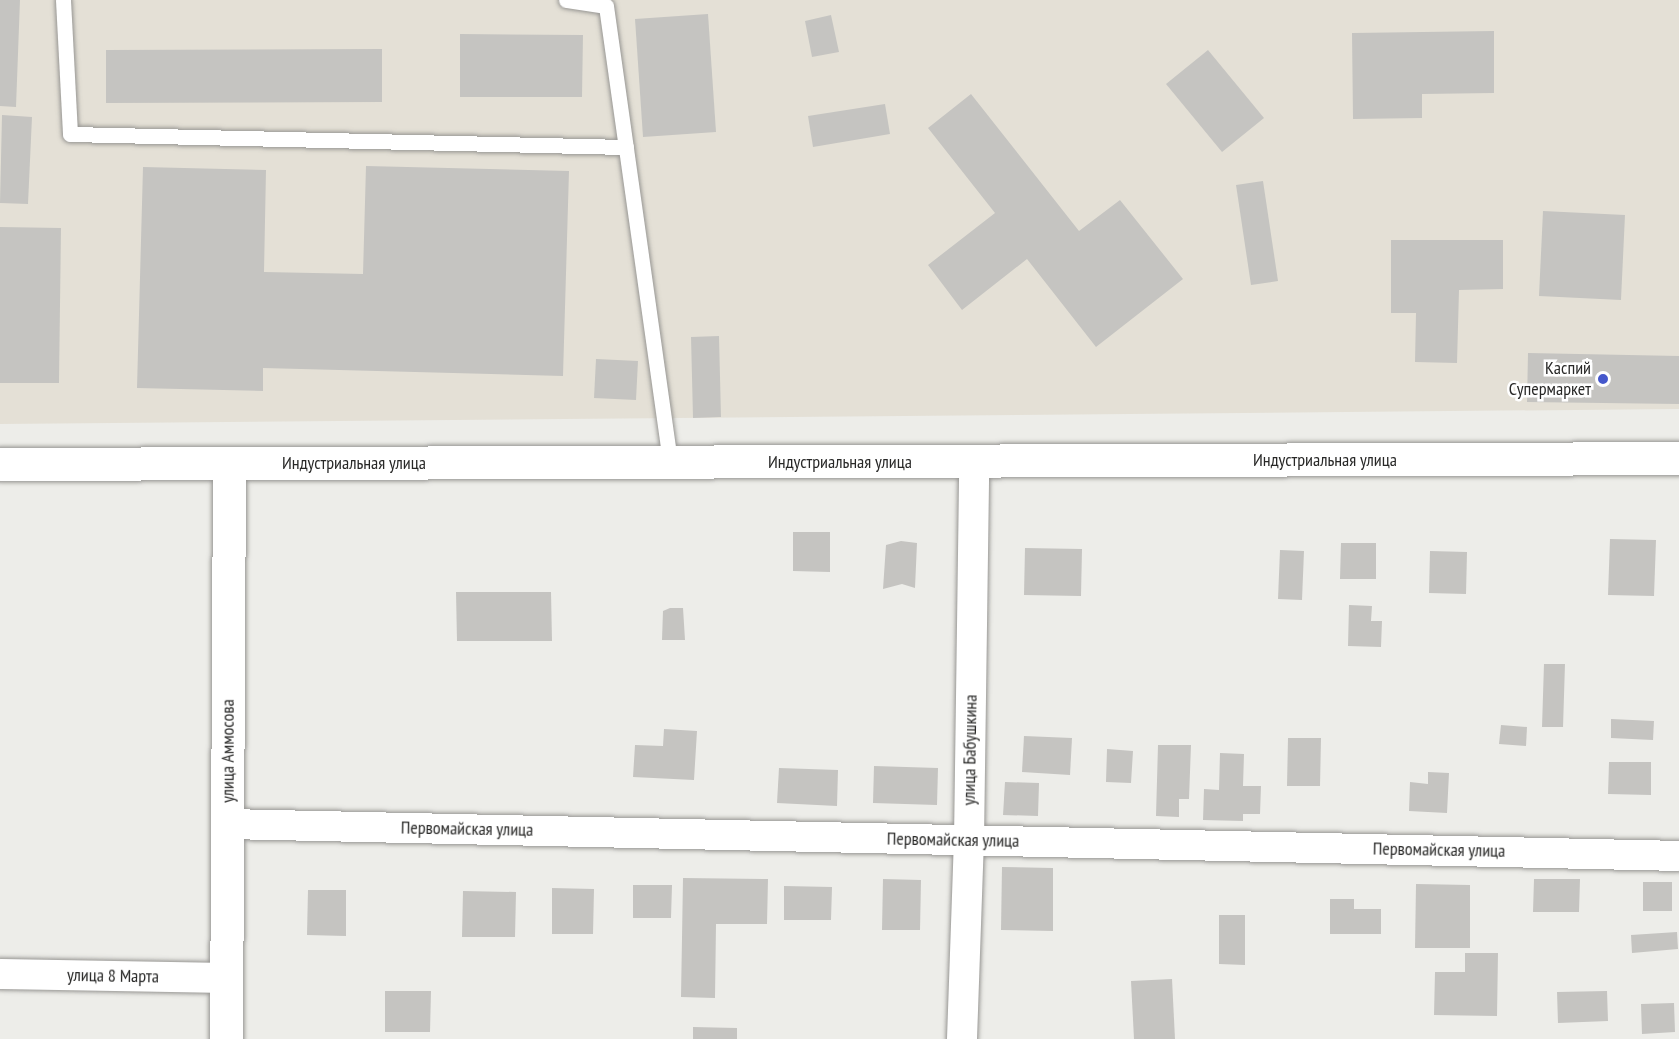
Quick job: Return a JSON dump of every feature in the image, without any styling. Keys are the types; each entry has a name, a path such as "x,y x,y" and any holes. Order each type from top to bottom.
{"main road":[{"name":"Индустриальная улица","path":"0,464 1679,458"},
{"name":"улица Аммосова","path":"226,1039 229,463"}],"street":[{"name":"улица Бабушкина","path":"962,1039 969,840 974,462"},
{"name":"Первомайская улица","path":"227,824 1679,856"},
{"name":"улица 8 Марта","path":"0,974 226,978"}],"lane":[{"path":"63,0 70,134 626,147"},
{"path":"566,0 606,6 670,462"}],"shaded area":[{"path":"0,0 1679,0 1679,409 0,424"}],"building":[{"path":"0,0 20,0 16,107 0,106"},
{"path":"708,14 716,132 643,137 635,19"},
{"path":"831,15 839,52 812,57 805,21"},
{"path":"1494,31 1494,93 1422,94 1422,118 1353,119 1352,33"},
{"path":"460,34 583,35 582,97 460,97"},
{"path":"382,49 382,102 106,103 106,50"},
{"path":"1208,50 1264,118 1222,152 1166,84"},
{"path":"971,94 1079,231 1120,200 1183,279 1096,347 1027,259 962,310 928,265 995,213 928,128"},
{"path":"885,104 890,134 813,147 808,116"},
{"path":"2,115 32,117 28,204 0,203"},
{"path":"366,166 569,171 563,376 263,368 263,391 137,388 143,167 266,170 264,272 363,274"},
{"path":"1263,181 1278,281 1251,285 1236,185"},
{"path":"1543,211 1625,215 1621,300 1539,296"},
{"path":"0,227 61,228 59,383 0,383"},
{"path":"1391,240 1503,240 1503,289 1459,290 1457,363 1415,362 1416,313 1391,313"},
{"path":"719,336 721,417 693,418 691,337"},
{"name":"Каспий Супермаркет","path":"1528,353 1679,356 1679,404 1527,402"},
{"path":"596,359 638,361 636,400 594,398"},
{"path":"793,532 830,532 830,572 793,571"},
{"path":"1610,539 1656,540 1654,596 1608,595"},
{"path":"901,541 917,543 915,588 902,584 883,589 886,545"},
{"path":"1341,543 1376,543 1376,579 1340,579"},
{"path":"1025,548 1082,549 1081,596 1024,595"},
{"path":"1280,550 1304,551 1302,600 1278,599"},
{"path":"1430,551 1467,552 1466,594 1429,593"},
{"path":"456,592 551,592 552,641 457,641"},
{"path":"1349,605 1372,606 1371,621 1382,621 1381,647 1348,646"},
{"path":"670,608 683,608 685,640 662,640 663,611"},
{"path":"1544,664 1565,664 1563,727 1542,727"},
{"path":"1611,719 1654,721 1653,740 1611,738"},
{"path":"1501,725 1527,727 1526,746 1499,744"},
{"path":"664,729 697,731 694,780 633,777 635,745 663,746"},
{"path":"1024,736 1072,738 1070,775 1022,772"},
{"path":"1288,738 1321,738 1320,786 1287,786"},
{"path":"1158,745 1191,745 1189,799 1179,799 1179,817 1156,816"},
{"path":"1107,749 1133,751 1131,783 1106,782"},
{"path":"1220,753 1244,754 1243,786 1261,786 1260,814 1243,814 1243,821 1203,820 1204,789 1219,790"},
{"path":"1609,762 1651,762 1651,795 1608,794"},
{"path":"874,766 938,768 937,805 873,803"},
{"path":"779,768 838,770 837,806 777,803"},
{"path":"1428,772 1449,773 1447,813 1409,811 1410,782 1428,784"},
{"path":"1005,782 1039,783 1038,816 1003,815"},
{"path":"1002,867 1053,868 1053,931 1001,930"},
{"path":"683,878 768,879 767,924 716,924 715,998 681,997"},
{"path":"883,879 921,880 920,930 882,930"},
{"path":"1534,879 1580,879 1579,912 1533,912"},
{"path":"1643,882 1672,882 1672,911 1643,911"},
{"path":"1416,884 1470,885 1470,948 1415,948"},
{"path":"633,885 672,885 671,918 633,918"},
{"path":"784,886 832,887 831,920 784,920"},
{"path":"552,888 594,889 593,934 552,934"},
{"path":"308,890 346,890 346,936 307,935"},
{"path":"463,891 516,892 515,937 462,937"},
{"path":"1330,899 1354,899 1354,909 1381,909 1381,934 1330,934"},
{"path":"1219,915 1245,915 1245,965 1219,964"},
{"path":"1677,932 1678,949 1632,953 1631,935"},
{"path":"1465,953 1498,953 1497,1016 1434,1015 1435,972 1465,972"},
{"path":"1172,979 1175,1039 1134,1039 1131,981"},
{"path":"385,991 431,991 430,1032 385,1032"},
{"path":"1607,991 1608,1021 1558,1023 1557,992"},
{"path":"1674,1003 1675,1032 1642,1034 1641,1004"},
{"path":"693,1027 737,1028 737,1039 693,1039"}],"place":[{"name":"Каспий Супермаркет","path":"1603,379"}]}
